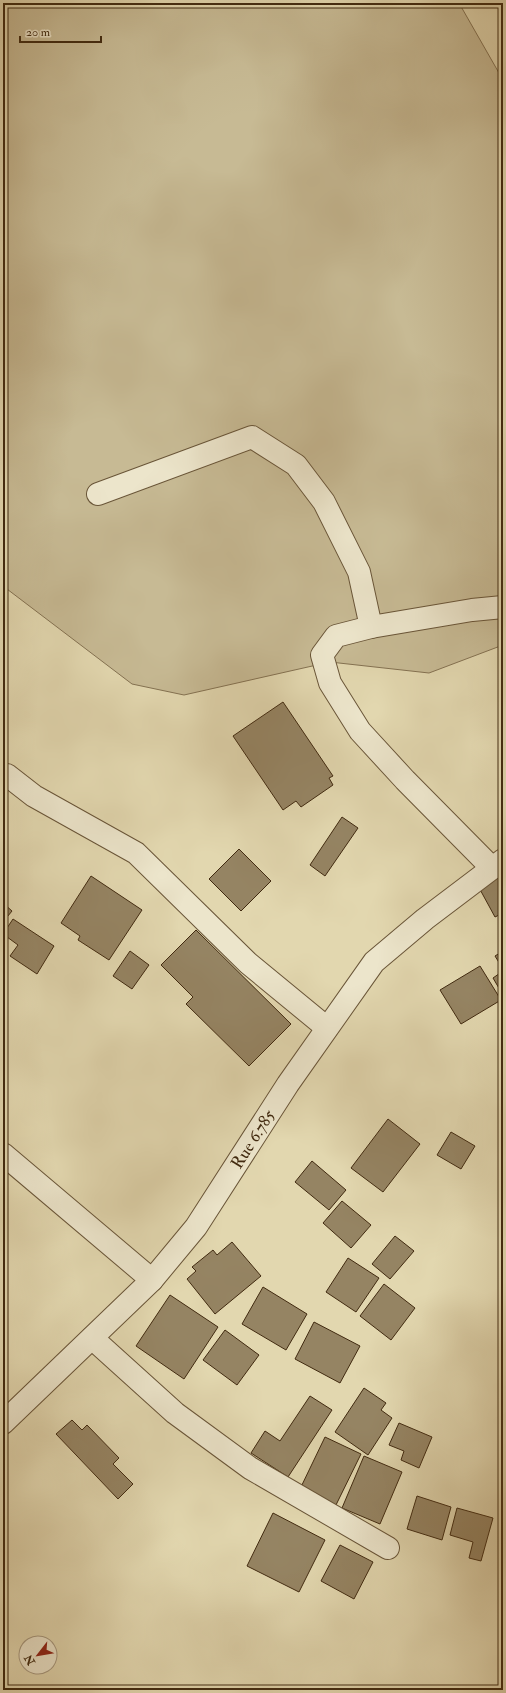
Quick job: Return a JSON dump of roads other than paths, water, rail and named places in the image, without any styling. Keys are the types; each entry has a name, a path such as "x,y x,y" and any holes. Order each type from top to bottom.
{"street":[{"path":"98,494 252,437 296,465 324,502 359,572 371,627"},
{"path":"498,864 405,780 360,731 330,683 322,655 336,636 371,627 472,610 503,607"},
{"path":"7,775 34,796 136,853 248,963 327,1028"},
{"name":"Rue 6.785","path":"3,1423 152,1280 196,1227 288,1084 374,962 425,918 498,864"},
{"path":"3,1154 152,1280"},
{"path":"92,1338 175,1413 250,1468 388,1548"}]}
